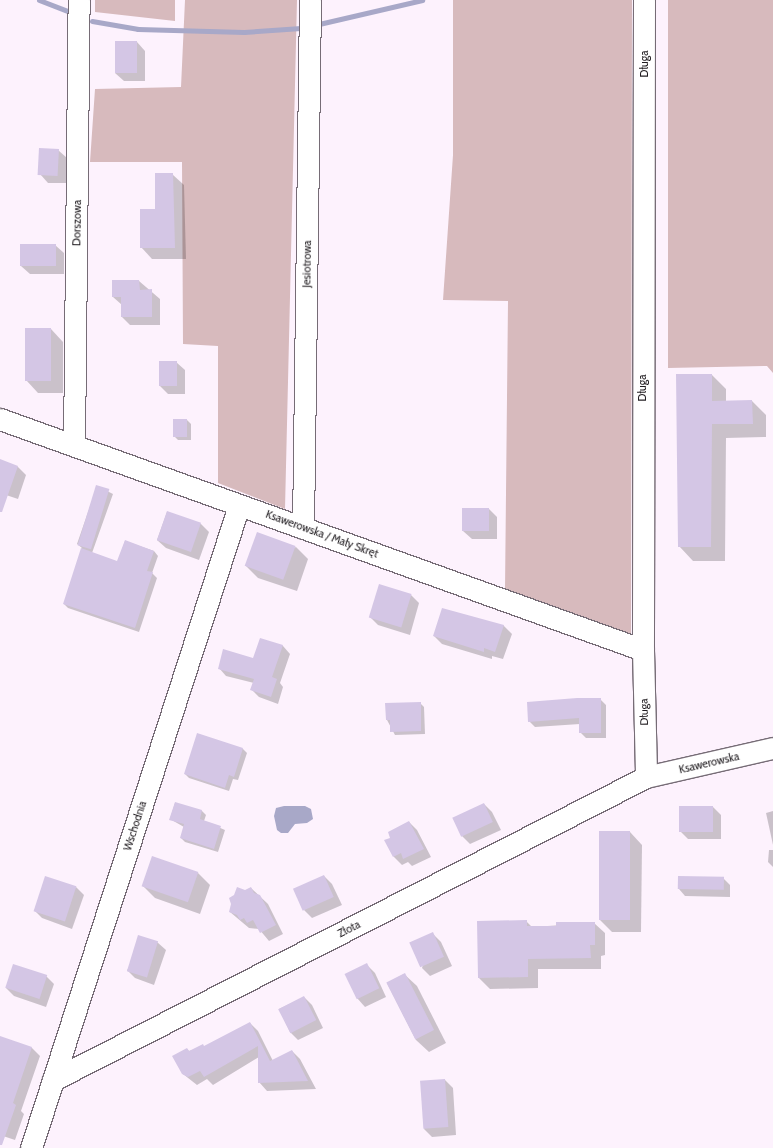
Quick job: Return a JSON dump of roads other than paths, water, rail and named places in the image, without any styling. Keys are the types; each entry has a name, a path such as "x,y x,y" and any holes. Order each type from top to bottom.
{"street":[{"name":"Dorszowa","path":"74,445 79,0"},
{"name":"Jesiotrowa","path":"303,528 310,0"},
{"name":"Długa","path":"644,0 643,650 646,777"},
{"name":"Ksawerowska / Mały Skręt","path":"0,419 643,650"},
{"name":"Wschodnia","path":"31,1148 239,504"},
{"name":"Ksawerowska","path":"646,777 773,748"},
{"name":"Złota","path":"53,1080 646,777"}],"water":[{"path":"284,806 305,806 311,809 313,819 307,823 295,824 288,833 281,833 277,830 274,816 276,808"}],"waterway":[{"path":"39,0 70,12"},
{"path":"319,24 422,0"},
{"path":"92,21 138,29 244,32 301,28"}]}
